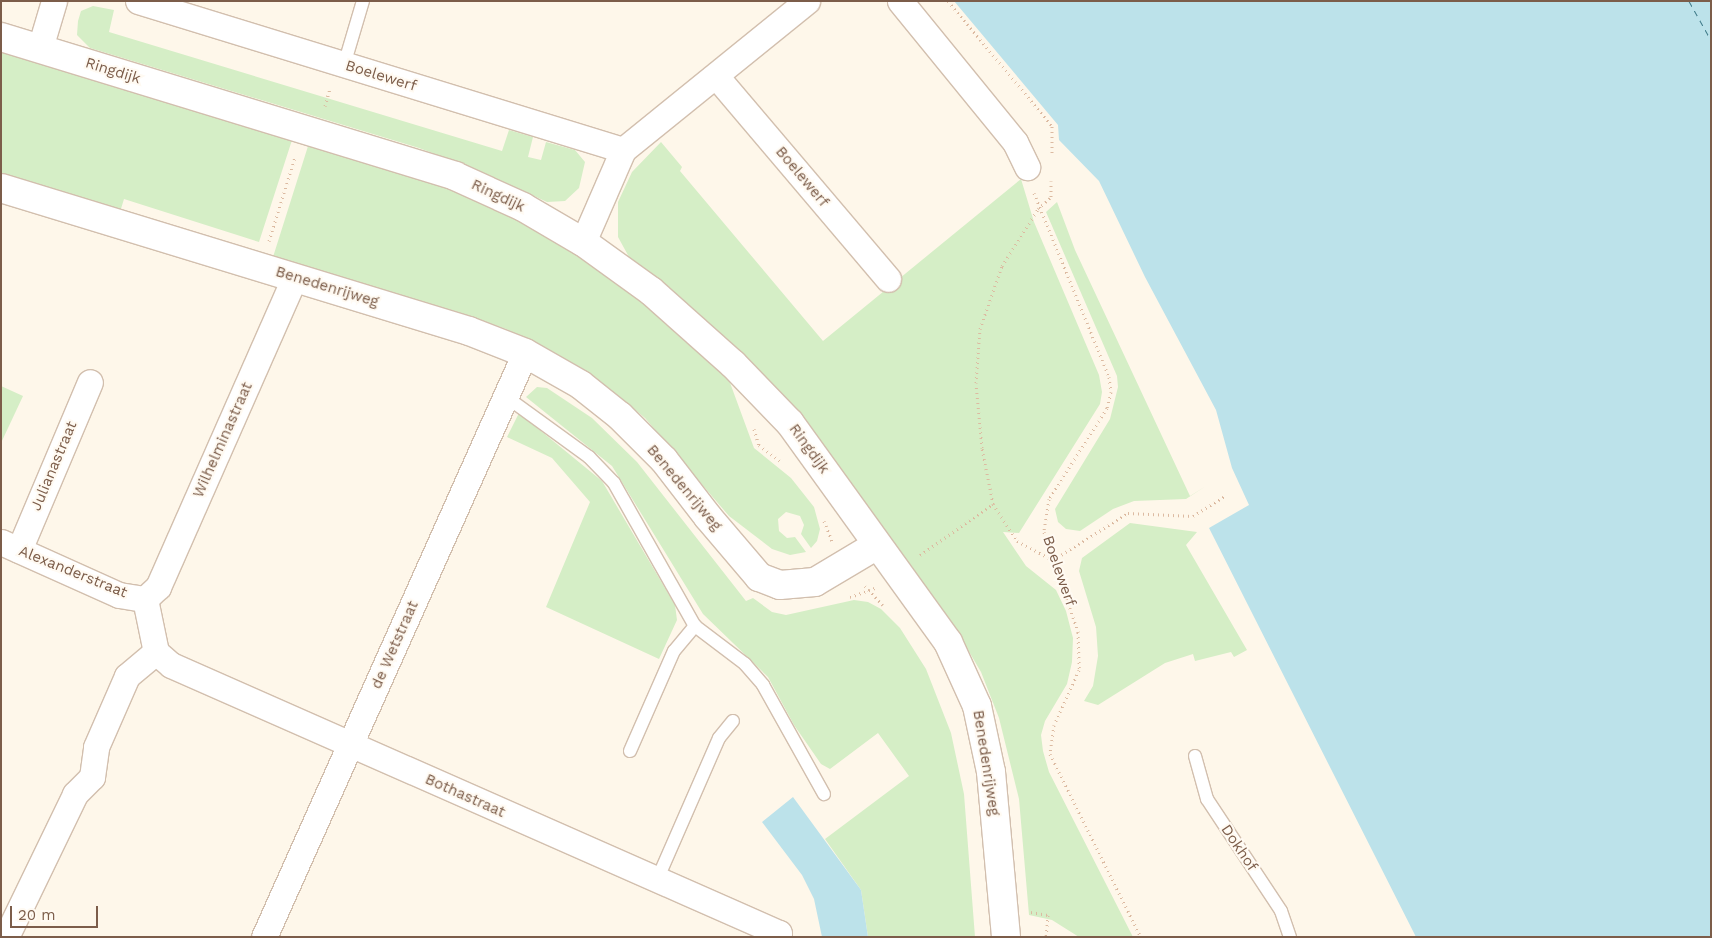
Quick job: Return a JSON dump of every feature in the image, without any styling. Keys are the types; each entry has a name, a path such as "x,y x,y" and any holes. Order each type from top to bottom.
{"street":[{"path":"40,48 54,1"},
{"name":"Boelewerf","path":"138,1 623,150"},
{"path":"583,242 623,150 807,1"},
{"path":"900,1 1003,126 1027,166"},
{"name":"Ringdijk","path":"1,37 455,176 523,207 583,242 652,291 733,364 790,423 877,545"},
{"name":"Boelewerf","path":"716,76 888,279"},
{"name":"Benedenrijweg","path":"1,188 470,331 525,353 581,385 620,416 664,460 708,517 759,577 780,584 815,582 877,545 948,642 977,706 991,772 1006,937"},
{"name":"Wilhelminastraat","path":"145,599 158,587 295,277"},
{"name":"de Wetstraat","path":"264,937 525,353"},
{"name":"Julianastraat","path":"10,546 90,382"},
{"name":"Alexanderstraat","path":"10,546 119,594 145,599"},
{"path":"6,937 75,794 92,777 96,746 127,676 156,652 145,599"},
{"name":"Bothastraat","path":"156,652 171,665 778,935"}],"lane":[{"path":"344,65 363,1"},
{"path":"505,396 589,457 614,484 695,626 745,664 764,685 824,794"},
{"path":"630,751 674,651 695,626"},
{"path":"657,880 719,738 733,721"},
{"name":"Dokhof","path":"1195,756 1207,799 1281,911 1290,937"}],"path":[{"path":"266,249 296,155"},
{"name":"Boelewerf","path":"1027,166 1038,209 1109,377 1111,392 1106,408 1049,499 1044,532 1078,632 1079,670 1054,726 1050,754 1141,937"},
{"path":"1038,209 1002,266 980,328 976,383 982,448 993,504 1017,541 1053,560 1128,513 1192,516 1225,496"},
{"path":"918,557 993,504"},
{"path":"869,592 887,608"}],"green space":[{"path":"93,6 114,10 109,32 502,151 509,130 533,137 528,157 541,160 546,142 575,150 585,162 579,188 565,201 547,202 480,171 419,148 90,48 77,35 78,21 81,11"},
{"path":"1,50 293,137 259,242 124,199 120,212 1,174"},
{"path":"661,142 682,167 680,171 823,341 1021,179 1034,222 1099,375 1102,392 1100,404 1019,533 1003,532 1026,566 1056,590 1066,611 1073,638 1072,662 1067,684 1045,721 1041,735 1043,751 1049,772 1133,937 1079,937 1052,920 1029,915 1019,799 999,718 981,672 958,633 821,441 779,390 725,338 629,257 618,237 618,202 632,172"},
{"path":"309,143 452,188 513,216 576,253 652,309 729,380 754,448 791,478 814,507 820,529 817,541 811,548 801,534 804,525 800,516 786,512 778,519 779,531 787,538 795,537 806,552 790,555 772,549 729,516 645,418 609,388 554,353 506,329 458,312 273,257"},
{"path":"1057,202 1075,250 1190,496 1206,486 1186,499 1134,501 1113,509 1080,531 1066,529 1058,522 1055,509 1110,419 1118,387 1117,376 1046,212"},
{"path":"1,386 23,396 1,443"},
{"path":"537,387 547,388 592,418 637,462 746,601 753,598 772,612 786,615 854,600 868,602 881,609 900,628 926,669 951,733 964,794 975,937 868,937 861,890 825,839 909,776 878,733 830,769 821,764 794,725 768,677 703,614 612,466 526,397"},
{"path":"519,413 602,481 675,605 677,620 659,659 546,607 590,502 552,458 507,437"},
{"path":"1130,523 1197,532 1186,545 1247,650 1234,657 1231,652 1195,661 1193,654 1165,663 1098,705 1084,701 1093,686 1098,656 1096,627 1079,571 1082,558"}],"water":[{"path":"954,1 1711,1 1711,937 1416,937 1209,528 1249,505 1232,468 1216,410 1145,277 1099,181 1059,140 1058,125"},
{"path":"793,797 861,890 868,937 822,937 814,899 802,875 762,822"}],"ferry route":[{"path":"1689,1 1711,40"}]}
